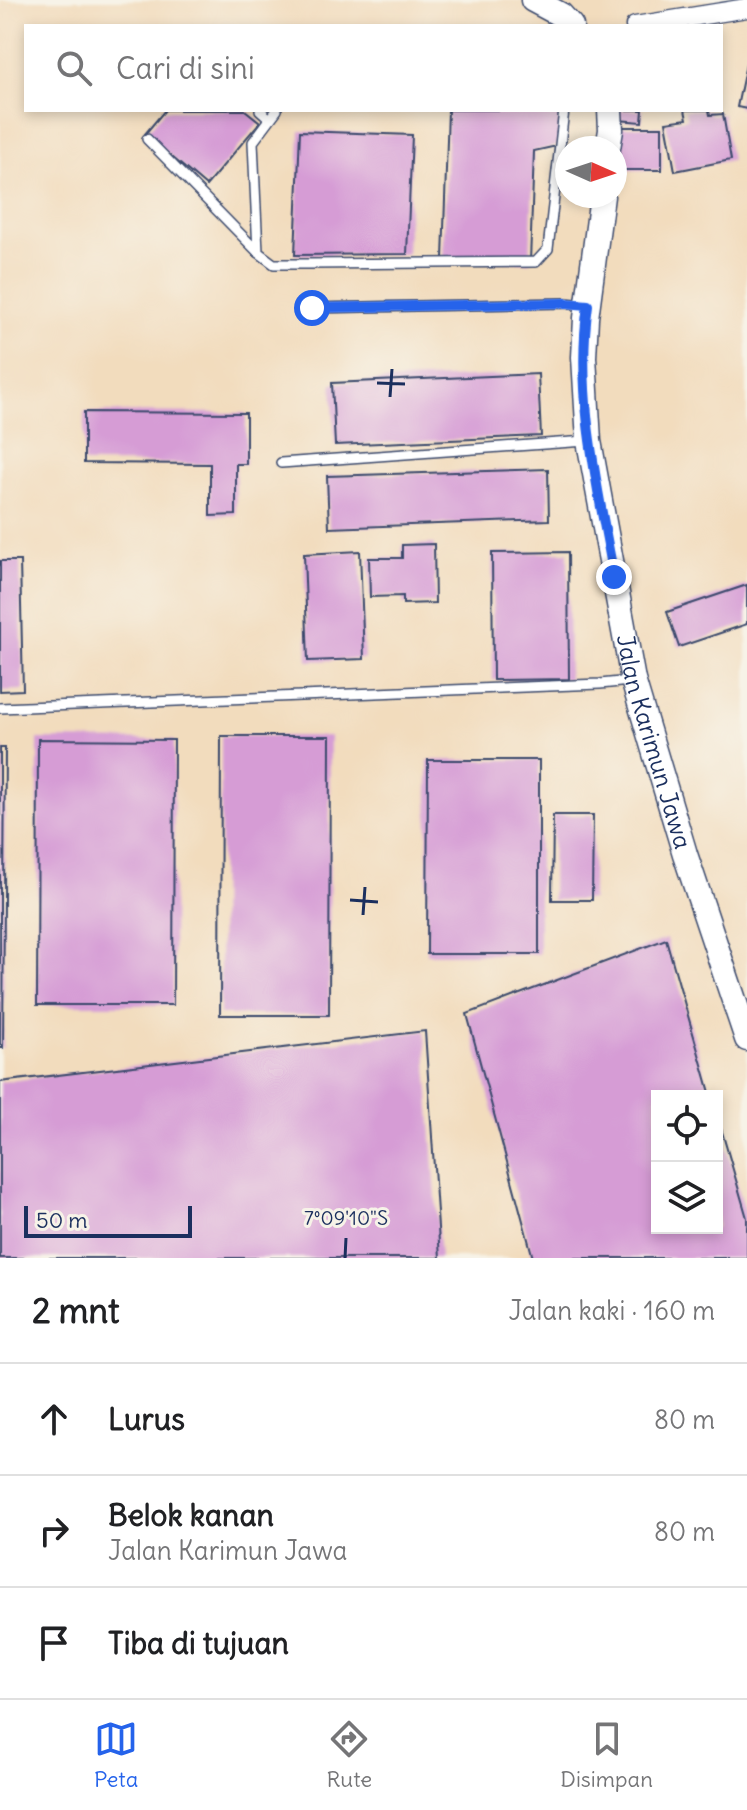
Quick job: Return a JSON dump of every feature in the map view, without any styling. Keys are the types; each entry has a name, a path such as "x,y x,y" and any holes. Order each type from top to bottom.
{"street":[{"path":"533,0 561,15 569,24"},
{"path":"647,24 747,8"},
{"path":"610,112 610,136"},
{"name":"Jalan Karimun Jawa","path":"600,208 584,357 589,441 633,680 685,854 747,1039"}],"lane":[{"path":"147,139 258,252 274,264 536,262 548,249 564,112"},
{"path":"258,252 253,142 273,114"},
{"path":"312,308 588,305"},
{"path":"281,463 589,441"},
{"path":"0,708 633,680"}],"building":[{"path":"747,64 747,109 737,107"},
{"path":"163,112 248,112 260,122 206,186 145,134"},
{"path":"448,112 563,112 555,146 534,151 530,262 443,259"},
{"path":"619,112 643,112 642,122 618,120"},
{"path":"685,112 723,114 731,160 675,171 666,122 687,119"},
{"path":"617,127 662,127 662,170 627,170 627,136 617,136"},
{"path":"300,131 412,135 407,254 295,255"},
{"path":"538,374 541,436 335,445 332,383"},
{"path":"84,412 246,413 246,464 236,464 236,515 210,516 210,464 84,463"},
{"path":"548,469 549,520 329,528 327,476"},
{"path":"434,544 435,603 403,604 403,596 370,597 369,558 402,558 402,545"},
{"path":"360,551 364,659 308,661 304,554"},
{"path":"568,552 569,679 493,680 492,553"},
{"path":"0,561 20,561 23,690 0,691"},
{"path":"747,585 747,624 679,647 667,612"},
{"path":"221,736 330,736 329,1015 220,1015"},
{"path":"38,739 174,740 173,1005 37,1005"},
{"path":"0,748 5,748 3,1048 0,1048"},
{"path":"428,760 539,760 539,954 427,954"},
{"path":"553,815 593,815 592,900 552,900"},
{"path":"666,939 709,1090 651,1090 651,1234 723,1234 723,1135 747,1218 747,1258 533,1258 467,1014"},
{"path":"425,1031 440,1258 0,1258 0,1082"}],"route":[{"path":"312,308 588,305 584,357 589,441 614,577"}]}
